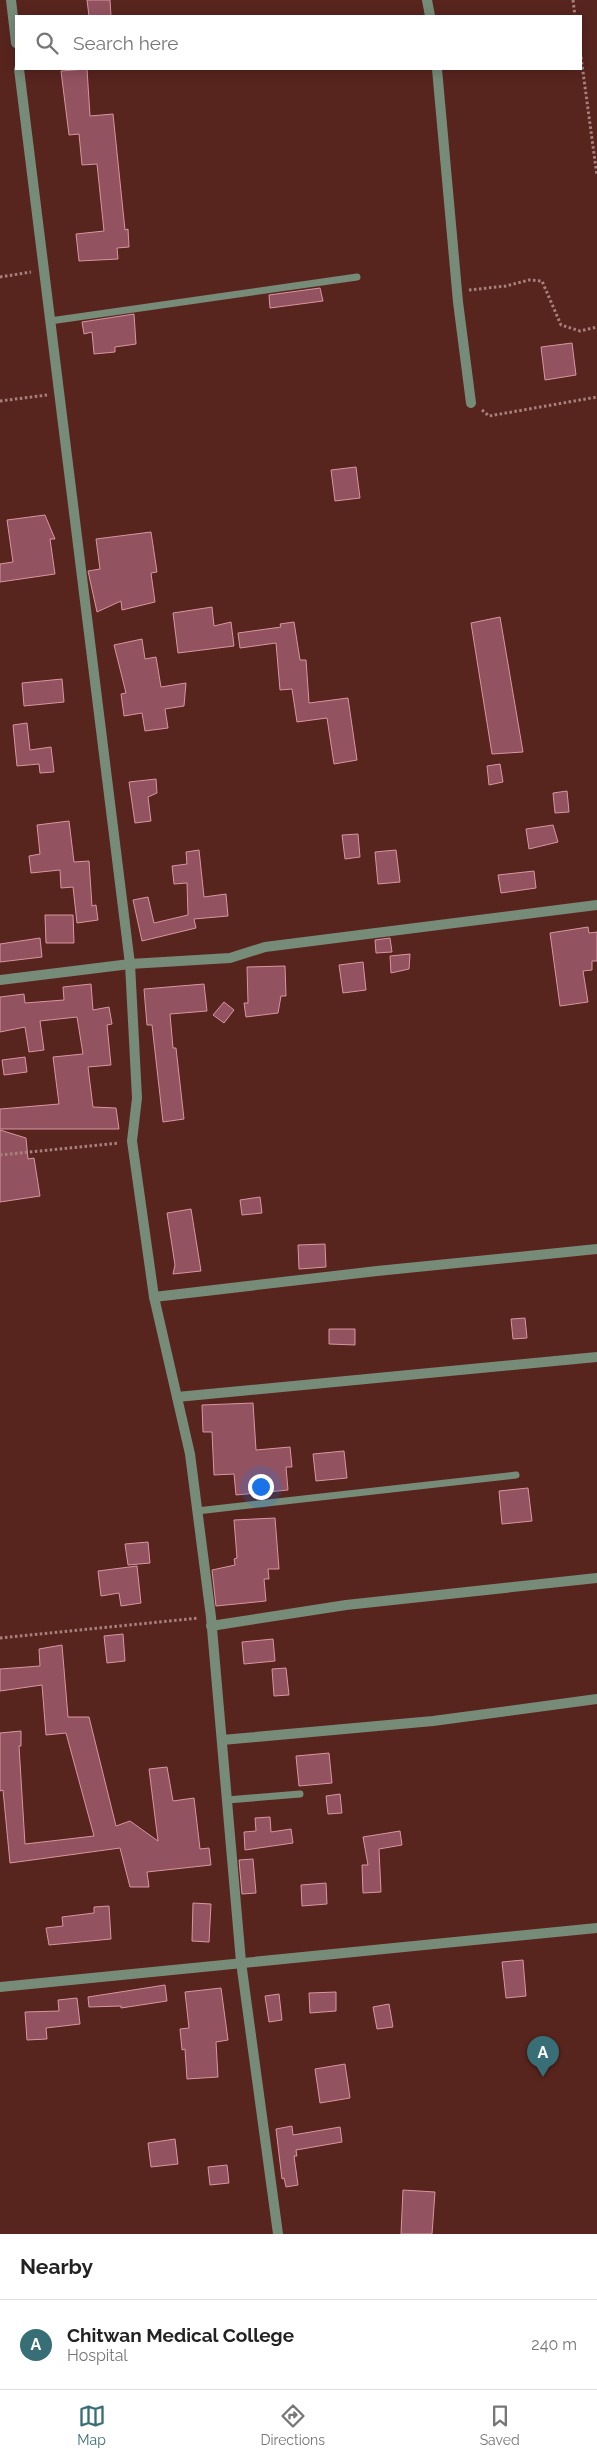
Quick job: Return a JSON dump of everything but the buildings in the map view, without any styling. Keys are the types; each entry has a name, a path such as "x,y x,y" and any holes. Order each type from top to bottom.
{"street":[{"path":"11,0 15,34"},
{"path":"427,0 430,15"},
{"path":"19,70 130,964 136,1098 132,1141 154,1297 190,1454 198,1511 211,1621 241,1962 278,2234"},
{"path":"437,70 457,291 471,403"},
{"path":"0,980 130,964 230,958 265,947 597,905"},
{"path":"154,1297 377,1271 597,1249"},
{"path":"177,1397 597,1357"},
{"path":"211,1621 597,1578"},
{"path":"222,1740 433,1721 597,1699"},
{"path":"0,1987 597,1928"}],"lane":[{"path":"50,321 358,277"},
{"path":"198,1511 516,1475"},
{"path":"227,1800 300,1794"}],"path":[{"path":"573,0 575,15"},
{"path":"582,64 597,176"},
{"path":"0,277 44,270"},
{"path":"457,291 506,286 529,280 542,281 561,325 580,331 597,327"},
{"path":"0,401 60,393"},
{"path":"471,403 489,416 597,398"},
{"path":"0,1155 132,1141"},
{"path":"0,1638 211,1621"}],"place":[{"name":"Chitwan Medical College","path":"543,2077"}]}
